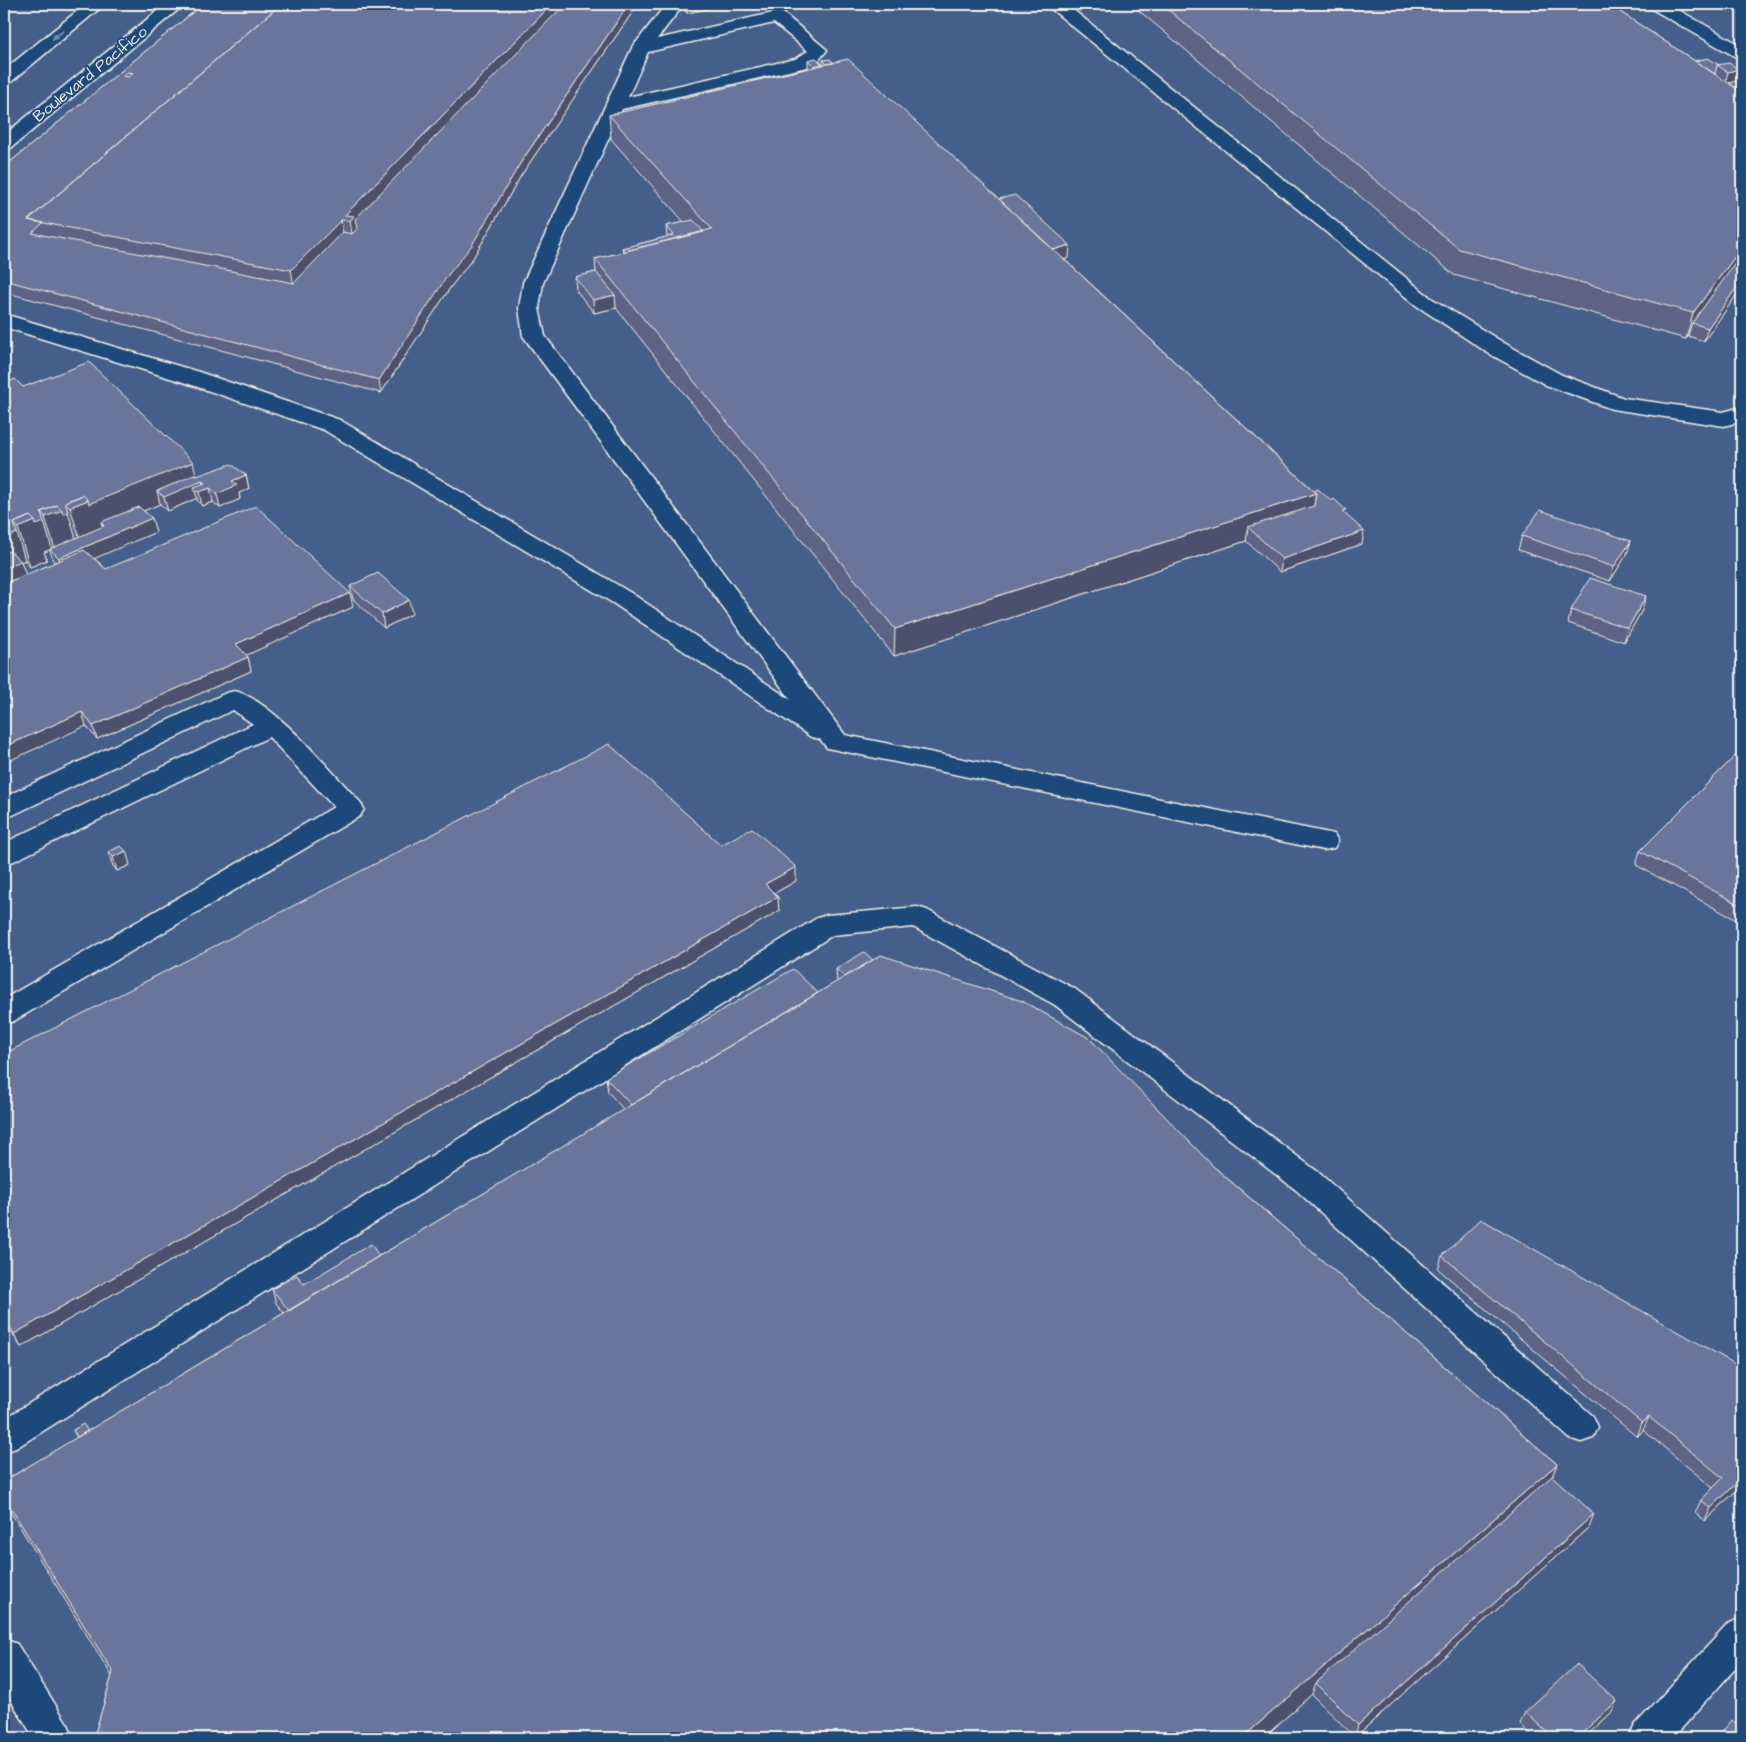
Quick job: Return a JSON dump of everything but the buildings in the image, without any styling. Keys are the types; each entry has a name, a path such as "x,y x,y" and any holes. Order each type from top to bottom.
{"main road":[{"path":"4,79 96,4"},
{"name":"Boulevard Pacífico","path":"4,144 176,4"},
{"path":"675,4 642,48 533,283 529,308 534,336 836,742"},
{"path":"616,105 801,63 812,57 818,50 758,4"},
{"path":"1056,4 1424,302 1496,348 1554,380 1620,404 1724,418 1742,414"},
{"path":"1656,4 1742,53"},
{"path":"642,48 777,17"},
{"path":"4,320 191,377 332,426 622,598 836,742 1324,841"},
{"path":"4,808 235,699 272,725 350,809 4,1013"},
{"path":"4,854 272,725"},
{"path":"4,1437 827,925 917,917 1066,997 1307,1181 1581,1427"},
{"path":"1648,1738 1742,1635"},
{"path":"4,1656 55,1738"}],"shaded area":[{"path":"4,4 1742,4 1742,1738 4,1738"}]}
